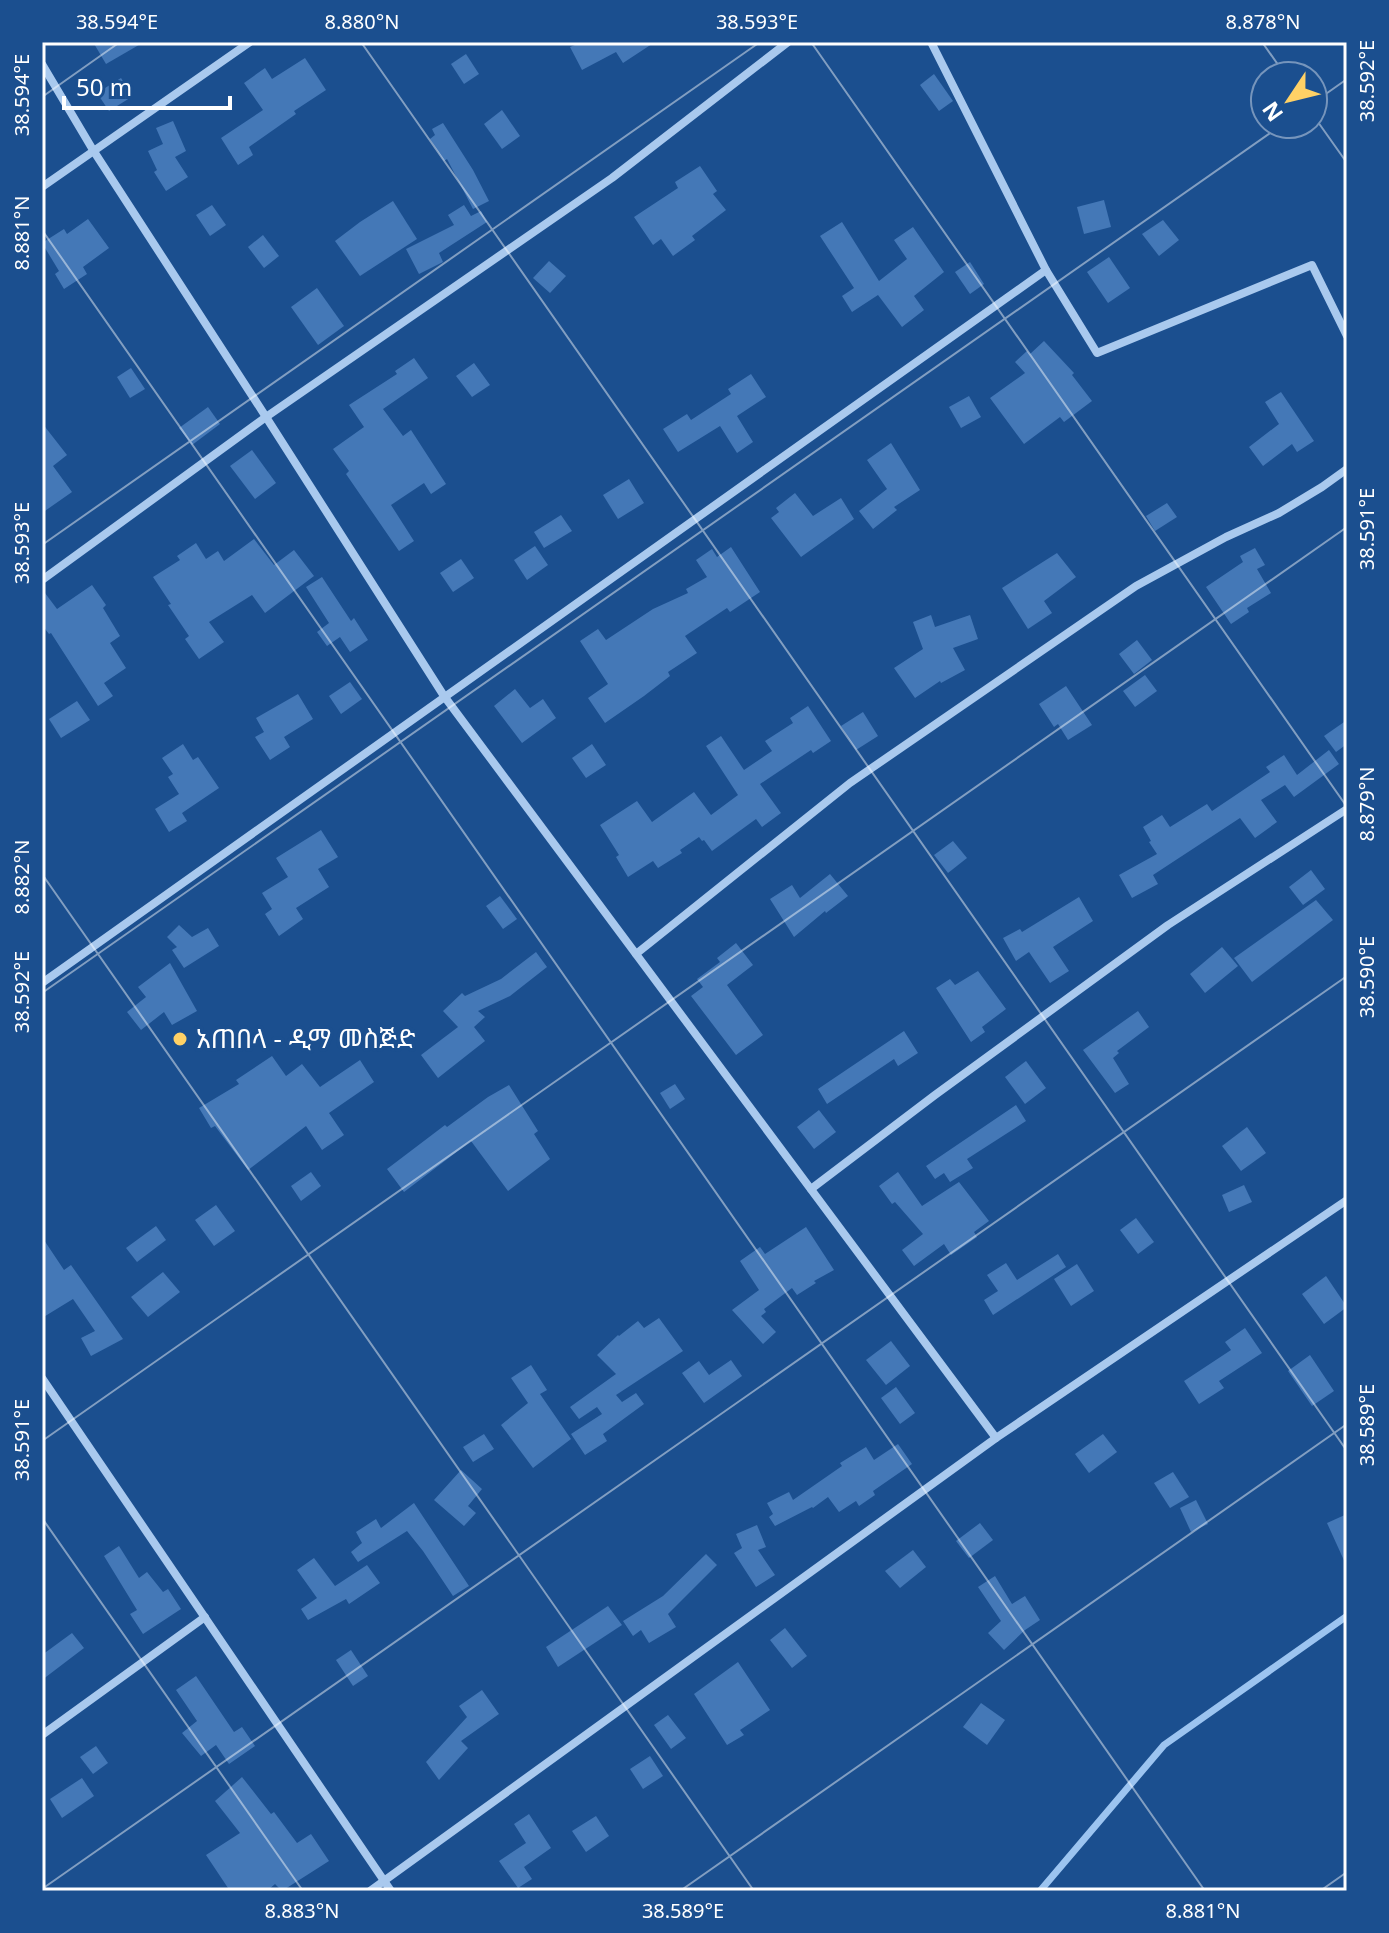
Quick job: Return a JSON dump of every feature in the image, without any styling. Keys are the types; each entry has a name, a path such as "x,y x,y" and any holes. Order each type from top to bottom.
{"street":[{"path":"42,187 250,42"},
{"path":"42,580 266,417 612,178 788,42"},
{"path":"931,42 1046,270 1097,353 1312,265 1347,336"},
{"path":"42,64 93,150 444,696 996,1438"},
{"path":"42,983 1046,270"},
{"path":"636,954 850,783 1136,586 1226,537 1279,513 1347,469"},
{"path":"811,1189 1168,925 1347,809"},
{"path":"370,1891 996,1438 1347,1200"},
{"path":"42,1378 391,1891"},
{"path":"42,1735 205,1617"}],"building":[{"path":"93,42 144,42 106,64"},
{"path":"582,42 655,42 623,63 616,52 582,70 570,47"},
{"path":"466,54 479,74 464,84 451,64"},
{"path":"305,58 326,90 249,147 253,155 238,165 221,138 263,110 244,83 265,68 272,79"},
{"path":"934,74 953,101 939,111 920,85"},
{"path":"121,78 133,96 109,111 97,93"},
{"path":"502,110 520,136 502,149 484,124"},
{"path":"173,121 186,151 175,157 188,177 166,191 154,172 157,170 148,151 163,144 156,128"},
{"path":"443,123 489,201 473,209 447,159 444,161 430,139 435,135 432,129"},
{"path":"700,166 717,191 713,194 726,210 692,236 695,240 673,256 661,239 653,245 634,217 678,188 675,182"},
{"path":"1104,200 1111,227 1084,234 1077,207"},
{"path":"393,201 417,239 360,276 335,241"},
{"path":"212,205 226,225 210,236 196,215"},
{"path":"464,205 471,216 481,211 487,222 439,253 443,262 419,274 406,249 454,225 448,215"},
{"path":"88,219 109,248 83,267 87,274 64,289 55,274 59,271 42,243 64,229 67,234"},
{"path":"1163,220 1179,240 1159,256 1142,234"},
{"path":"842,222 879,281 907,259 894,240 913,227 944,272 914,296 924,310 902,327 878,295 852,312 842,296 854,288 820,236"},
{"path":"263,235 279,256 264,268 248,247"},
{"path":"1109,257 1130,288 1108,303 1087,272"},
{"path":"549,261 566,276 550,293 533,278"},
{"path":"970,262 984,284 970,294 955,272"},
{"path":"317,288 344,326 318,345 291,307"},
{"path":"1044,341 1074,373 1072,375 1092,401 1064,422 1060,417 1024,444 990,398 1025,373 1015,362"},
{"path":"414,358 428,378 383,409 403,436 411,430 446,484 431,494 424,483 391,505 414,541 399,551 346,474 349,471 333,449 364,427 349,405 397,374 395,371"},
{"path":"474,363 490,385 472,397 456,376"},
{"path":"131,368 145,389 130,398 117,377"},
{"path":"751,374 766,397 737,416 753,442 737,453 720,426 678,452 663,429 687,414 691,420 731,394 728,389"},
{"path":"1281,392 1314,441 1297,452 1292,444 1263,466 1249,447 1279,424 1265,402"},
{"path":"969,396 981,417 961,428 949,407"},
{"path":"208,407 220,424 192,445 179,428"},
{"path":"42,423 67,455 53,466 72,492 42,513"},
{"path":"891,443 920,490 894,507 897,510 873,529 859,511 887,489 867,460"},
{"path":"252,450 276,483 255,499 230,466"},
{"path":"629,479 644,503 618,519 603,495"},
{"path":"795,493 813,516 841,498 854,519 801,557 771,518 779,512 776,508"},
{"path":"1167,503 1177,517 1155,531 1146,516"},
{"path":"561,515 572,531 544,548 534,532"},
{"path":"254,539 274,565 294,550 314,576 265,613 252,595 209,622 224,642 199,659 185,639 189,636 153,577 180,560 177,556 196,543 206,559 218,551 224,561"},
{"path":"535,546 548,565 527,580 514,560"},
{"path":"731,547 760,592 730,612 727,608 685,636 697,653 668,672 670,676 605,723 588,698 608,684 580,641 598,629 606,640 653,609 688,593 686,589 707,577 696,560 712,549 717,557"},
{"path":"1255,548 1265,565 1257,569 1271,593 1247,608 1249,612 1231,624 1206,587 1243,562 1240,556"},
{"path":"1057,553 1076,577 1044,601 1052,613 1028,629 1002,588"},
{"path":"461,559 474,578 453,592 440,573"},
{"path":"322,577 351,621 354,618 368,640 350,652 340,637 327,646 317,632 329,623 306,587"},
{"path":"92,585 106,605 103,608 120,636 110,643 126,668 104,683 113,696 98,706 51,633 42,625 42,589 57,609"},
{"path":"931,615 935,627 970,615 978,639 953,648 965,670 940,681 915,698 894,668 923,649 913,622"},
{"path":"1137,640 1152,660 1134,674 1119,654"},
{"path":"1145,675 1157,691 1135,707 1123,691"},
{"path":"350,682 362,699 341,714 329,696"},
{"path":"1066,686 1092,725 1068,740 1058,724 1054,727 1039,704"},
{"path":"515,689 530,708 543,699 556,718 522,743 494,706"},
{"path":"298,694 313,719 284,737 290,747 270,760 255,737 264,732 256,718"},
{"path":"77,701 90,720 61,738 49,719"},
{"path":"808,706 831,741 813,753 811,750 760,784 781,813 762,827 756,819 712,851 699,837 680,850 682,853 658,868 653,861 628,877 616,857 619,855 600,825 637,801 652,822 694,792 711,815 738,795 706,746 721,736 744,770 772,751 765,741 793,723 790,718"},
{"path":"863,712 878,736 856,750 841,726"},
{"path":"1347,720 1347,744 1336,752 1324,736"},
{"path":"183,744 193,760 198,757 219,788 182,813 187,821 169,832 155,809 179,794 168,777 173,774 162,758"},
{"path":"592,744 606,765 586,778 572,758"},
{"path":"1329,750 1339,764 1294,797 1285,785 1261,800 1277,822 1255,838 1240,818 1153,875 1158,884 1132,898 1119,875 1157,854 1143,827 1162,815 1170,827 1207,804 1212,811 1270,772 1266,767 1284,755 1297,775"},
{"path":"321,830 338,857 318,869 329,887 296,908 303,919 279,936 265,914 272,909 262,893 288,877 276,858"},
{"path":"953,841 967,858 948,873 934,855"},
{"path":"1311,870 1325,889 1303,905 1289,887"},
{"path":"830,874 848,896 794,937 770,899 792,885 800,898"},
{"path":"500,896 517,919 503,929 486,906"},
{"path":"1079,897 1093,921 1053,947 1069,971 1050,983 1029,952 1016,961 1003,938 1020,929 1022,932"},
{"path":"1316,900 1333,920 1252,982 1234,958"},
{"path":"179,925 192,937 208,928 219,946 184,968 172,950 177,947 167,937"},
{"path":"736,943 753,965 727,985 763,1035 736,1055 691,996 703,987 697,979 720,962 717,958"},
{"path":"1222,947 1238,966 1205,993 1190,974"},
{"path":"536,952 547,967 510,996 478,1011 485,1017 474,1027 485,1041 438,1078 421,1055 458,1027 443,1011 462,993 465,996 501,979"},
{"path":"170,963 197,1011 172,1025 164,1012 141,1030 127,1012 146,997 138,987"},
{"path":"978,971 1006,1009 982,1027 985,1032 971,1042 936,988 950,979 955,985"},
{"path":"1138,1011 1149,1027 1117,1051 1119,1053 1113,1058 1129,1084 1115,1093 1083,1050"},
{"path":"904,1031 918,1053 898,1066 894,1059 827,1104 818,1089"},
{"path":"272,1056 286,1076 302,1064 320,1087 360,1060 374,1082 329,1113 344,1135 322,1150 306,1126 248,1170 215,1126 211,1128 199,1108 239,1084 236,1080"},
{"path":"1026,1061 1046,1088 1025,1104 1005,1077"},
{"path":"675,1084 685,1099 670,1109 660,1093"},
{"path":"509,1085 538,1131 534,1134 550,1159 508,1191 471,1141 404,1192 387,1169 445,1125 447,1127"},
{"path":"1016,1105 1026,1121 967,1159 973,1168 950,1182 944,1173 935,1179 926,1166"},
{"path":"819,1110 836,1132 814,1149 797,1127"},
{"path":"1247,1127 1266,1153 1241,1171 1222,1146"},
{"path":"311,1172 321,1186 301,1201 291,1186"},
{"path":"898,1172 922,1206 959,1182 989,1221 974,1232 977,1237 951,1255 944,1244 914,1266 902,1250 923,1234 895,1202 892,1204 879,1186"},
{"path":"1244,1185 1252,1202 1229,1212 1222,1195"},
{"path":"216,1205 235,1231 214,1246 195,1220"},
{"path":"1136,1218 1154,1242 1138,1254 1120,1230"},
{"path":"156,1226 166,1240 137,1262 126,1248"},
{"path":"806,1227 834,1270 797,1295 792,1288 764,1309 766,1312 761,1316 776,1332 763,1344 732,1310 759,1290 740,1261 760,1247 765,1254"},
{"path":"42,1237 64,1270 71,1265 123,1339 91,1356 81,1338 95,1331 73,1299 42,1318"},
{"path":"1058,1254 1066,1267 993,1315 984,1300 998,1291 987,1275 1006,1263 1017,1280"},
{"path":"1077,1264 1094,1291 1071,1306 1054,1279"},
{"path":"163,1272 180,1292 148,1317 131,1297"},
{"path":"1326,1276 1347,1307 1324,1324 1302,1294"},
{"path":"659,1318 683,1351 616,1395 622,1402 636,1393 644,1404 603,1434 607,1441 585,1455 571,1434 602,1414 597,1407 579,1419 570,1407 616,1374 597,1355 638,1321 644,1328"},
{"path":"1245,1328 1262,1353 1219,1381 1224,1388 1199,1404 1184,1381 1231,1350 1225,1342"},
{"path":"891,1341 910,1366 886,1385 866,1360"},
{"path":"1310,1355 1334,1391 1312,1406 1288,1371"},
{"path":"731,1360 742,1376 704,1403 682,1373 699,1361 709,1375"},
{"path":"531,1365 547,1390 540,1394 571,1439 533,1468 501,1425 528,1403 511,1378"},
{"path":"896,1387 915,1413 900,1424 881,1398"},
{"path":"484,1434 494,1449 473,1462 463,1447"},
{"path":"1103,1434 1117,1452 1089,1473 1075,1454"},
{"path":"898,1444 912,1464 873,1491 875,1495 859,1506 856,1501 839,1512 828,1497 813,1508 775,1526 769,1517 773,1514 767,1503 789,1492 793,1500 866,1447 874,1460"},
{"path":"461,1470 482,1489 468,1506 476,1513 464,1526 434,1500"},
{"path":"1173,1472 1189,1497 1170,1508 1154,1483"},
{"path":"1196,1500 1208,1524 1191,1532 1180,1508"},
{"path":"414,1503 469,1586 453,1596 407,1531 358,1562 351,1552 362,1543 356,1532 376,1519 381,1528"},
{"path":"1347,1514 1347,1567 1327,1523"},
{"path":"980,1523 993,1540 969,1558 956,1541"},
{"path":"757,1525 766,1547 758,1550 775,1575 756,1587 734,1553 742,1548 736,1534"},
{"path":"119,1546 139,1578 147,1572 163,1592 168,1589 181,1609 143,1634 130,1614 137,1610 104,1556"},
{"path":"913,1550 926,1567 900,1588 885,1571"},
{"path":"706,1554 717,1565 668,1614 676,1627 649,1643 641,1630 633,1636 623,1621 663,1596"},
{"path":"314,1558 335,1586 367,1565 380,1583 349,1604 346,1599 308,1620 301,1609 317,1598 297,1570"},
{"path":"995,1576 1012,1604 1025,1596 1040,1620 1004,1650 988,1633 1001,1621 978,1587"},
{"path":"608,1606 622,1625 558,1667 546,1647"},
{"path":"785,1628 807,1656 792,1668 770,1640"},
{"path":"72,1633 84,1648 42,1680 42,1655"},
{"path":"351,1650 368,1676 353,1686 336,1660"},
{"path":"738,1662 770,1710 740,1730 744,1735 727,1745 694,1694"},
{"path":"196,1676 234,1732 242,1727 255,1746 229,1764 216,1745 201,1756 182,1733 197,1721 176,1690"},
{"path":"482,1690 499,1714 461,1741 468,1748 439,1780 426,1762 467,1717 459,1706"},
{"path":"981,1703 1005,1720 987,1745 963,1727"},
{"path":"668,1715 686,1738 671,1749 654,1725"},
{"path":"96,1746 108,1763 93,1774 80,1757"},
{"path":"650,1756 663,1776 643,1789 630,1769"},
{"path":"242,1777 297,1843 311,1834 329,1861 282,1891 275,1884 267,1891 230,1891 206,1855 240,1833 215,1801"},
{"path":"82,1778 94,1796 62,1818 50,1799"},
{"path":"529,1814 551,1848 524,1867 532,1879 518,1888 499,1861 526,1843 514,1824"},
{"path":"596,1816 609,1836 586,1852 572,1831"}],"waterway":[{"path":"1040,1891 1164,1745 1347,1616"}],"place":[{"name":"አጠበላ - ዲማ መስጅድ","path":"180,1039"}]}
